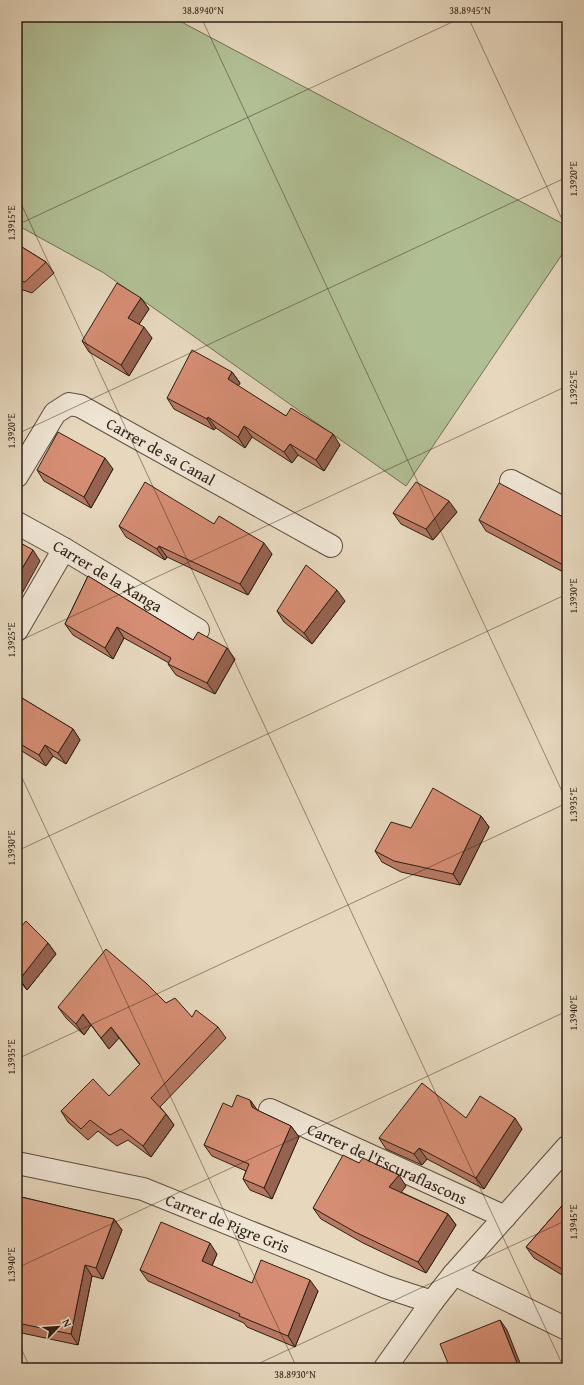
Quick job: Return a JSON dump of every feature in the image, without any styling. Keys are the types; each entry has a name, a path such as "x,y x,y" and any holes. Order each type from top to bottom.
{"street":[{"name":"Carrer de sa Canal","path":"17,476 55,413 69,404 80,406 331,546"},
{"path":"511,481 567,510"},
{"name":"Carrer de la Xanga","path":"17,523 64,549 198,630"},
{"path":"17,630 64,549"},
{"name":"Carrer de l'Escuraflascons","path":"270,1110 505,1217"},
{"path":"385,1368 454,1274 567,1147"},
{"name":"Carrer de Pigre Gris","path":"17,1163 143,1189 386,1287 432,1302"},
{"path":"454,1274 567,1329"}],"green space":[{"path":"17,17 172,17 567,226 567,247 406,486 104,273 17,225"}],"building":[{"path":"17,244 46,262 25,282 17,280"},
{"path":"117,283 141,298 128,318 144,327 121,365 82,341"},
{"path":"192,350 232,372 228,379 286,416 291,408 333,434 316,460 290,444 284,452 244,426 238,437 208,417 207,419 167,398"},
{"path":"58,432 105,458 84,497 37,470"},
{"path":"145,482 214,524 219,516 264,543 240,584 159,546 157,549 119,526"},
{"path":"416,482 449,501 426,529 393,513"},
{"path":"499,483 567,519 567,567 479,520"},
{"path":"17,541 33,550 17,577"},
{"path":"306,565 337,590 304,633 277,611"},
{"path":"88,576 193,640 198,632 227,648 207,683 168,664 171,658 117,627 105,648 65,624"},
{"path":"17,695 73,729 58,753 45,745 39,755 17,742"},
{"path":"433,788 481,816 453,874 394,861 375,851 391,822 411,828"},
{"path":"26,921 48,943 20,979 17,976 17,923 21,927"},
{"path":"106,949 146,983 166,1003 175,998 192,1017 196,1010 218,1027 151,1098 166,1114 143,1146 121,1129 110,1135 90,1120 81,1129 61,1111 93,1079 109,1096 140,1064 111,1027 101,1038 83,1014 76,1024 58,1007"},
{"path":"422,1083 466,1118 480,1096 515,1118 476,1178 419,1148 414,1154 379,1138"},
{"path":"237,1095 250,1100 252,1107 257,1110 291,1126 264,1188 243,1179 249,1164 204,1145 223,1103 232,1107"},
{"path":"343,1155 359,1163 363,1158 399,1175 389,1187 448,1214 418,1262 355,1232 313,1208"},
{"path":"17,1196 114,1219 96,1268 85,1265 71,1334 17,1323"},
{"path":"567,1200 567,1272 526,1247"},
{"path":"161,1222 210,1243 202,1261 252,1283 261,1260 310,1280 288,1336 239,1316 240,1314 140,1270"},
{"path":"500,1320 519,1368 450,1368 440,1344"}]}
